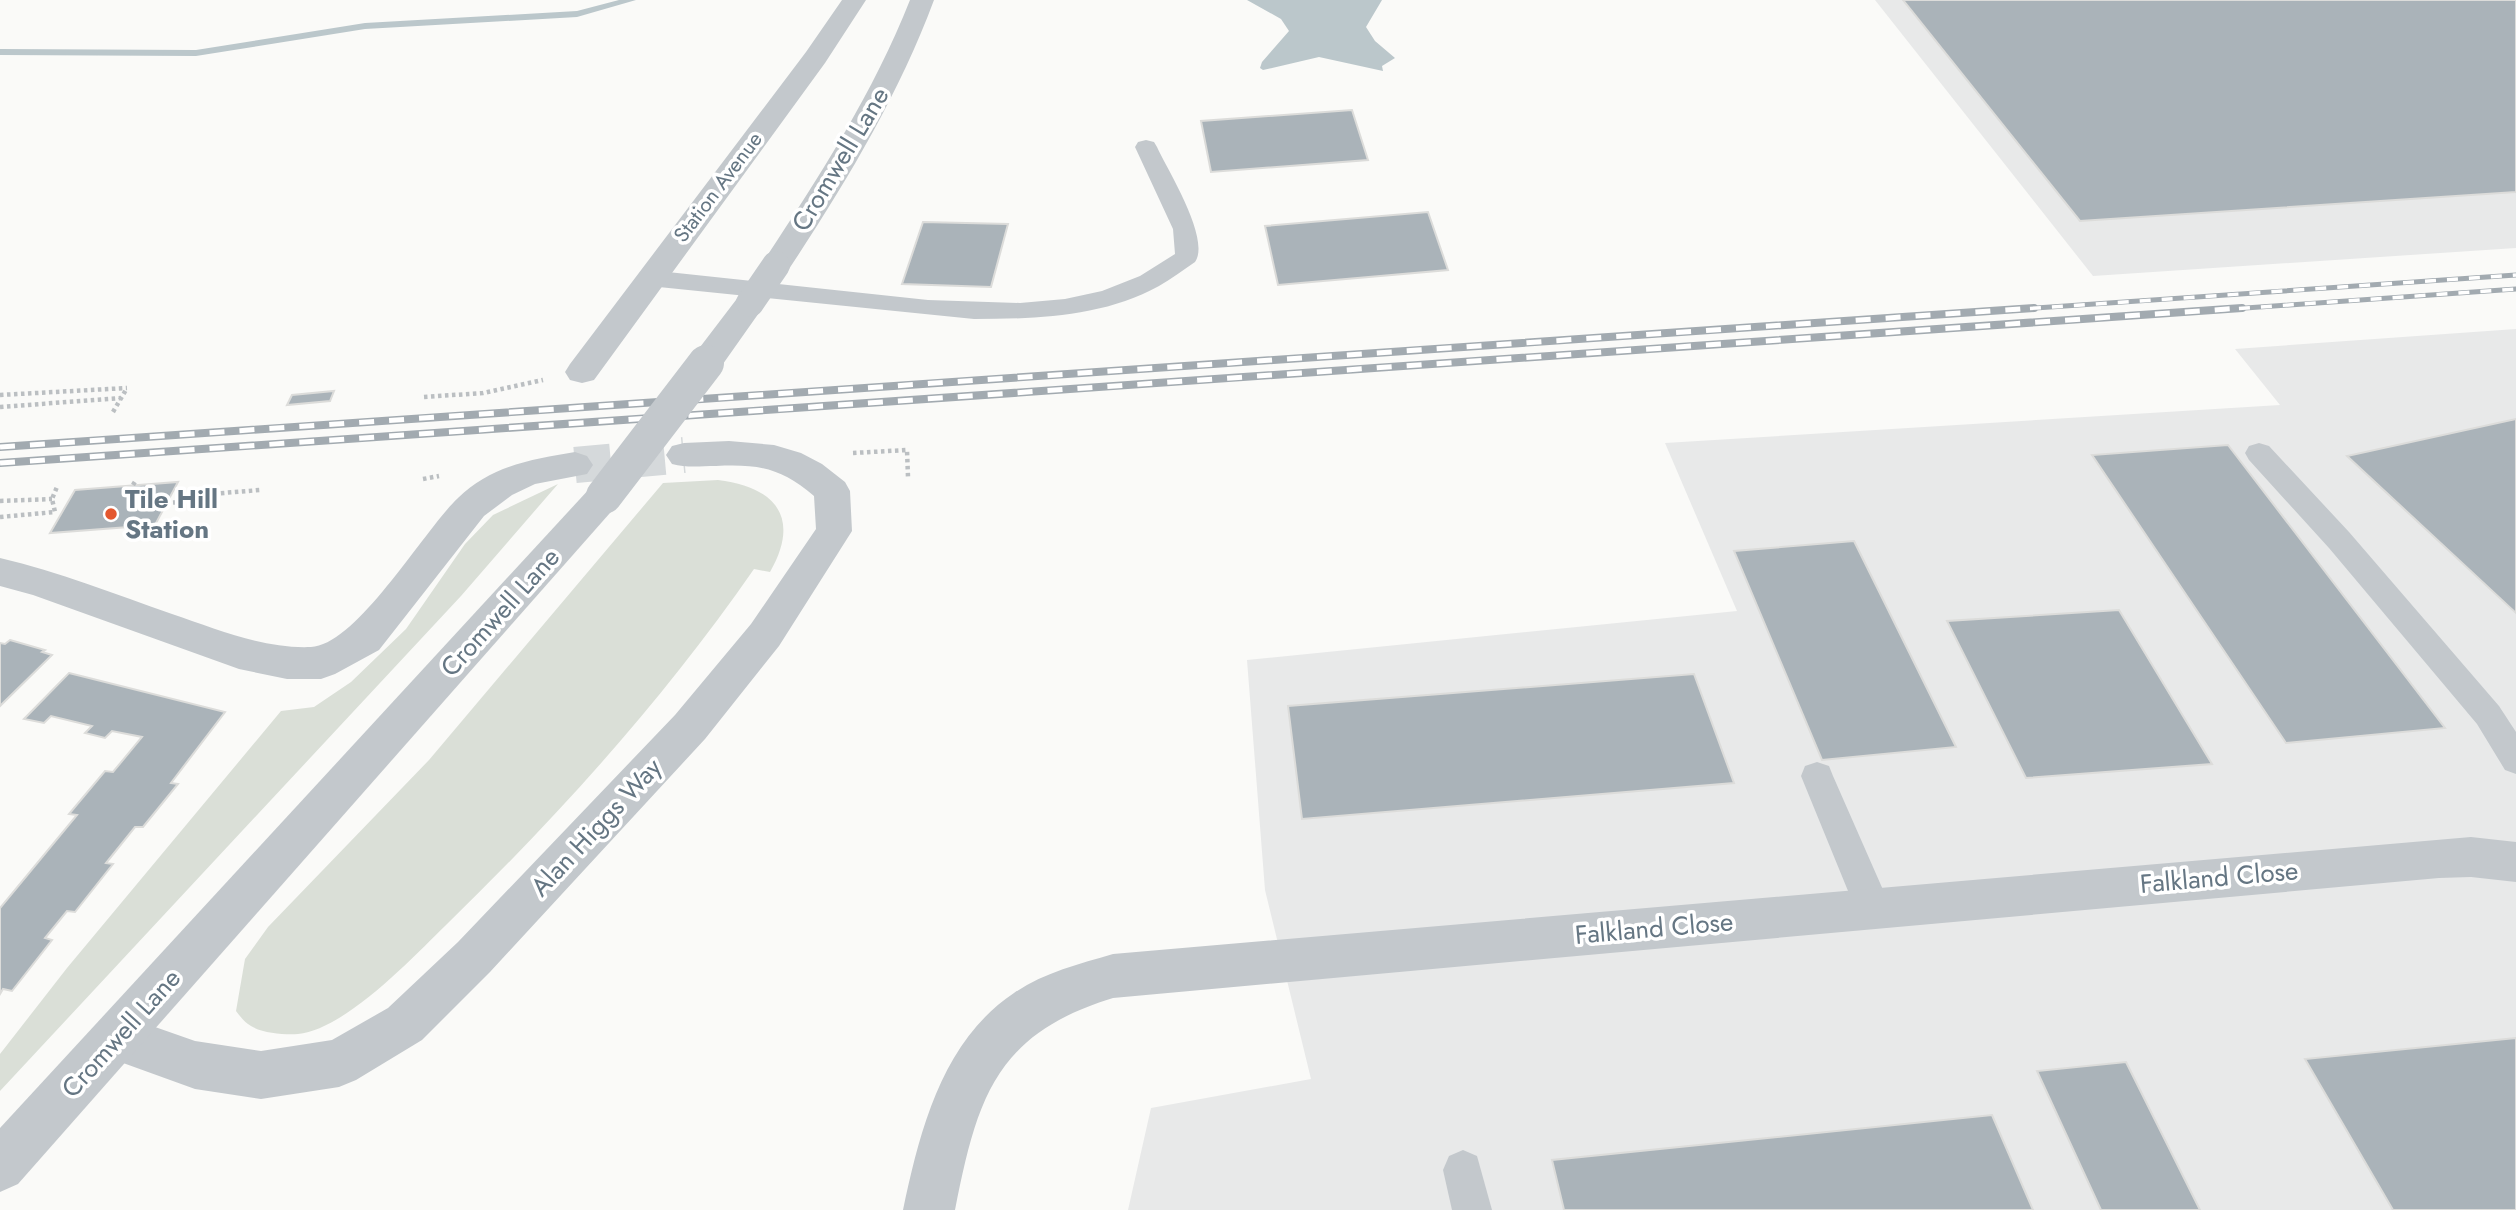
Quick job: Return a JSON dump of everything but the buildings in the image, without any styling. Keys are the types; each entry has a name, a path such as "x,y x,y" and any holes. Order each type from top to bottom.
{"street":[{"name":"Station Avenue","path":"582,372 649,278 816,57 853,0"},
{"name":"Cromwell Lane","path":"0,1166 604,496 750,303 832,178 891,74 922,0"},
{"name":"Alan Higgs Way","path":"118,1038 195,1065 261,1075 339,1063 405,1024 474,957 690,727 765,635 834,531 832,491 802,468 764,455 728,452 684,455"},
{"path":"0,572 39,582 239,653 287,663 321,663 365,639 471,506 499,486 528,472 575,465"},
{"name":"Falkland Close","path":"929,1210 940,1149 951,1112 968,1076 985,1049 1029,1010 1084,982 1113,976 2439,858 2471,857 2516,862"}],"lane":[{"path":"649,278 944,309 1033,312 1118,295 1163,276 1187,257 1185,229 1146,147"},
{"path":"2259,453 2339,540 2488,715 2516,760"},
{"path":"1817,776 1873,908"},
{"path":"1463,1170 1472,1210"}],"path":[{"path":"424,397 483,393 582,372"},
{"path":"0,395 127,388 113,412"},
{"path":"0,407 121,398"},
{"path":"0,517 55,512 52,499 57,487"},
{"path":"186,496 260,490"},
{"path":"0,501 52,499"},
{"path":"166,503 183,502"}],"shaded area":[{"path":"1247,0 1382,0 1366,27 1375,41 1395,58 1382,66 1383,71 1319,57 1263,70 1260,68 1262,62 1289,31 1281,19"},
{"path":"1875,0 2516,0 2516,248 2093,276"},
{"path":"2516,329 2516,1210 1128,1210 1151,1108 1311,1079 1265,890 1247,660 1737,611 1665,443 2280,405 2235,349"},
{"path":"718,480 755,490 777,508 782,521 783,536 770,572 754,569 684,664 570,798 488,883 377,990 337,1020 298,1034 267,1032 247,1023 236,1011 245,959 268,927 429,760 663,483"},
{"path":"558,484 461,596 0,1091 0,1054 67,968 281,711 314,707 351,682 406,629 465,544 493,515"}],"waterway":[{"path":"0,52 196,53 365,26 577,14 631,0"}],"tunnel":[{"path":"575,465 684,455"}],"railway":[{"path":"2008,310 2516,275"},
{"path":"2217,310 2516,289"},
{"path":"0,447 2034,308"},
{"path":"0,463 2242,308"}],"place":[{"name":"Tile Hill Station","path":"111,514"}]}
